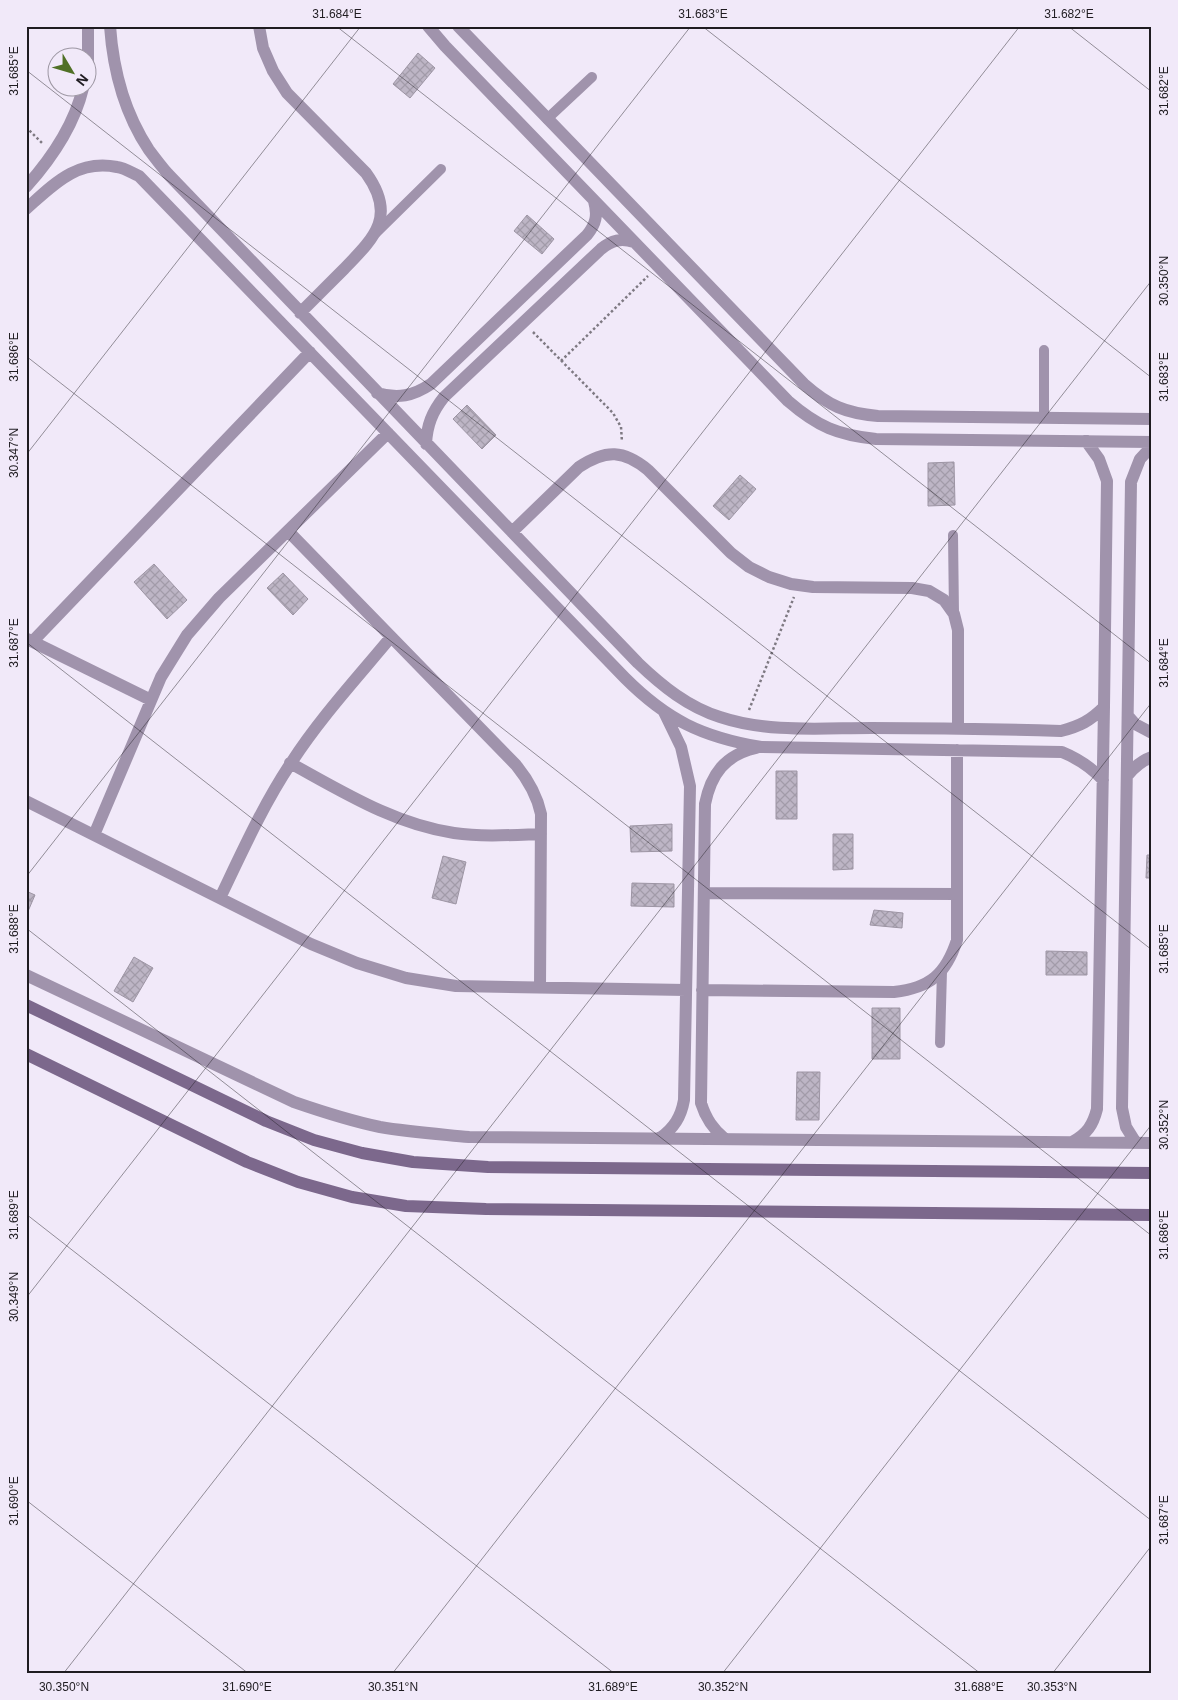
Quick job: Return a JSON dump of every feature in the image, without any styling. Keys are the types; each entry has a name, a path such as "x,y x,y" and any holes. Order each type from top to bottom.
{"street":[{"path":"88,26 88,48"},
{"path":"110,26 114,60 122,91 133,121 148,149 168,174 638,664 676,695 720,717 768,728 958,728 1061,731 1077,727 1092,719 1104,707"},
{"path":"259,26 263,48 273,71 287,92 366,173 376,186 381,201 381,218 376,233 366,246 300,313"},
{"path":"428,26 452,54 788,401 806,416 828,429 853,437 876,439 1152,442"},
{"path":"458,26 546,119 819,398 838,408 858,414 878,416 1152,419"},
{"path":"26,187 53,154 69,127 79,98"},
{"path":"26,209 58,181 77,170 98,165 112,166 139,176 625,678 644,697 686,725 710,736 761,747 1062,752 1092,768 1103,780"},
{"path":"377,393 391,397 405,396 419,392 431,384 587,235 593,228 596,219 594,201"},
{"path":"426,444 430,419 444,397 608,243 616,240 634,242"},
{"path":"150,700 29,640 310,352"},
{"path":"94,835 150,700 173,656 202,616 388,433"},
{"path":"1072,1142 1082,1137 1089,1129 1097,1109 1107,481 1100,459 1086,441"},
{"path":"1136,1143 1126,1127 1122,1108 1131,482 1140,459 1152,446"},
{"path":"512,532 580,467 592,458 607,454 622,455 636,460 731,552 749,567 769,577 813,587 912,588 929,591 944,600 954,614 958,630 958,728"},
{"path":"288,531 524,776 532,787 542,814 540,987"},
{"path":"220,898 263,810 290,763 321,720 391,637"},
{"path":"660,1138 674,1126 684,1100 690,786 681,748 664,712"},
{"path":"1128,716 1136,724 1152,734"},
{"path":"725,1139 712,1127 702,1103 705,804 709,788 717,772 729,760 744,751 761,747"},
{"path":"702,990 894,992 912,990 928,983 942,971 952,956 957,940 958,750"},
{"path":"1127,776 1134,767 1152,757"},
{"path":"290,763 358,801 389,815 421,826 454,833 487,836 541,834"},
{"path":"26,801 311,944 358,964 406,978 456,986 686,990"},
{"path":"704,893 957,894"},
{"path":"26,975 294,1102 336,1116 389,1128 468,1136 1152,1143"},
{"path":"26,1005 266,1121 314,1140 362,1153 413,1162 488,1167 1152,1173"},
{"path":"26,1054 247,1162 298,1182 352,1197 406,1206 486,1209 1152,1215"}],"lane":[{"path":"546,119 592,76"},
{"path":"376,233 441,169"},
{"path":"1044,350 1044,418"},
{"path":"953,535 954,614"},
{"path":"940,1043 942,971"}],"path":[{"path":"26,127 53,154"},
{"path":"561,361 658,266"},
{"path":"523,322 614,413 621,427 622,455"},
{"path":"744,723 799,585"}],"building":[{"path":"418,53 435,68 410,98 393,84"},
{"path":"527,215 554,239 542,254 514,231"},
{"path":"467,405 496,435 482,449 453,419"},
{"path":"954,462 955,505 928,506 928,463"},
{"path":"740,475 756,489 729,520 713,506"},
{"path":"154,564 187,600 167,619 134,582"},
{"path":"283,573 308,599 293,615 267,588"},
{"path":"776,771 797,771 797,819 776,819"},
{"path":"672,824 672,851 631,852 630,826"},
{"path":"833,834 853,834 853,869 833,870"},
{"path":"1147,855 1152,855 1152,878 1146,878"},
{"path":"443,856 466,862 456,904 432,898"},
{"path":"632,883 674,884 674,907 631,906"},
{"path":"26,891 35,895 26,916"},
{"path":"874,910 903,913 902,928 870,925"},
{"path":"1046,951 1087,952 1087,975 1046,975"},
{"path":"134,957 153,968 133,1002 114,991"},
{"path":"872,1008 900,1008 900,1059 872,1059"},
{"path":"797,1072 820,1072 819,1120 796,1120"}]}
